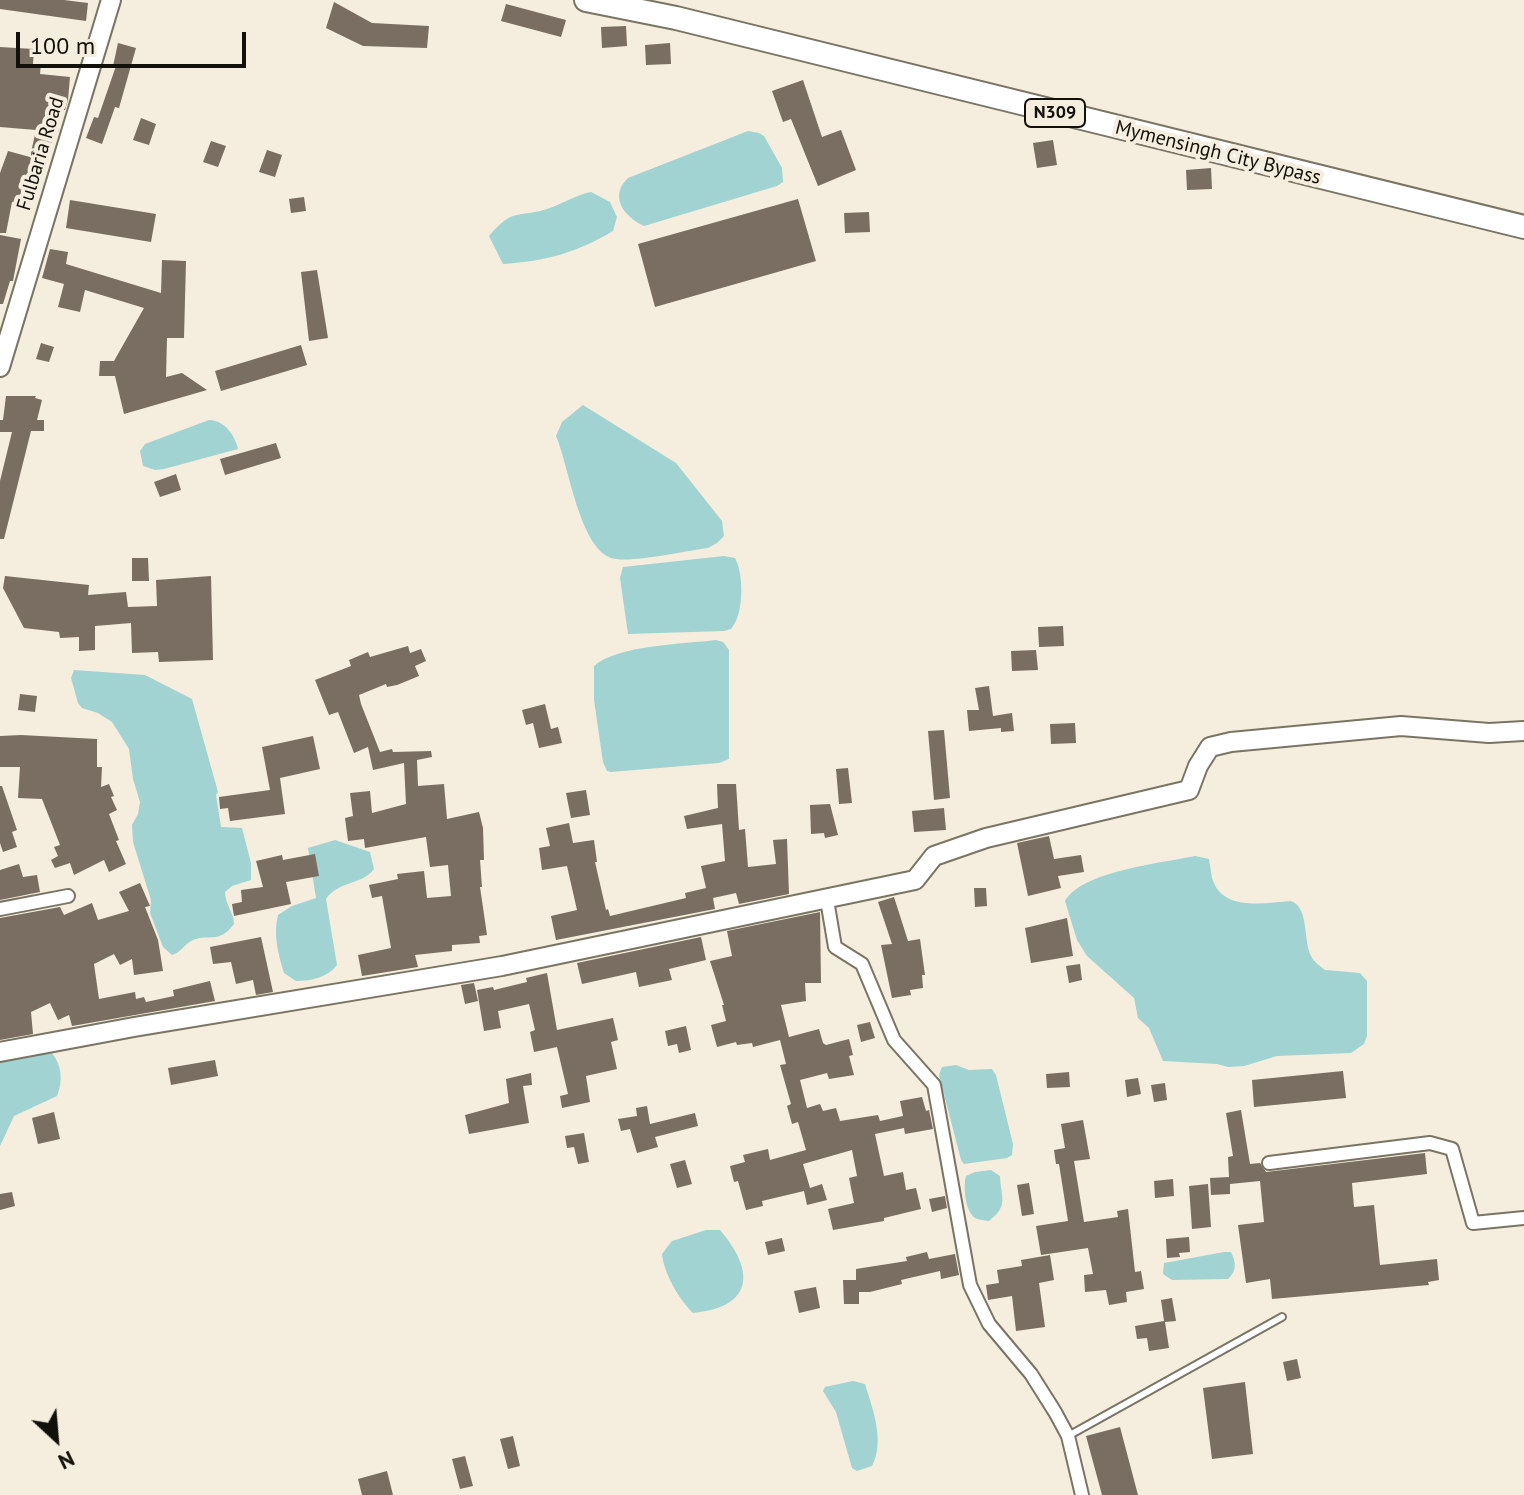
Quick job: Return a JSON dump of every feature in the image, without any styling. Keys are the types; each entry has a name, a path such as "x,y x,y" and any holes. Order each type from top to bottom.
{"highway":[{"name":"Mymensingh City Bypass","path":"586,0 676,18 1524,227"}],"street":[{"name":"Fulbaria Road","path":"0,367 111,0"},
{"path":"0,1052 502,966 915,880 934,856 986,838 1189,790 1198,766 1210,747 1221,744 1401,726 1489,733 1524,731"},
{"path":"0,909 68,896"},
{"path":"827,900 835,947 862,964 894,1040 934,1085 970,1285 989,1324 1031,1374 1068,1436 1082,1495"},
{"path":"1269,1163 1430,1143 1452,1149 1473,1223 1524,1218"}],"lane":[{"path":"1068,1436 1282,1317"}],"water":[{"path":"748,131 764,136 782,168 783,182 777,186 644,226 630,217 621,205 620,192 628,178"},
{"path":"591,192 610,202 617,217 613,231 560,255 503,264 489,236 505,221"},
{"path":"583,405 676,463 722,521 724,536 708,548 661,556 625,560 604,554 593,542 577,507 556,436 562,422"},
{"path":"209,420 228,429 238,449 164,469 143,466 140,451 145,444"},
{"path":"724,556 735,558 741,584 738,614 731,629 628,634 620,578 623,567"},
{"path":"716,640 723,642 729,650 729,759 719,763 607,771 594,700 594,666 605,659 635,650"},
{"path":"74,670 145,675 192,699 218,792 221,827 242,828 251,863 251,880 232,886 225,892 234,924 223,934 193,940 172,955 163,947 150,913 151,900 133,842 132,825 140,802 129,749 112,722 82,708 78,703 71,678"},
{"path":"335,840 370,852 374,869 363,878 337,889 326,899 337,965 319,978 296,981 284,973 280,959 276,937 278,915 292,906 316,898 308,848"},
{"path":"1195,856 1209,859 1217,889 1234,901 1257,904 1291,901 1297,904 1315,962 1325,970 1360,973 1367,981 1367,1036 1364,1044 1351,1053 1277,1056 1244,1066 1163,1061 1149,1028 1138,1018 1134,998 1087,956 1077,940 1065,901 1074,891 1105,875"},
{"path":"42,1052 52,1053 60,1068 57,1096 14,1116 0,1146 0,1062"},
{"path":"956,1065 969,1070 992,1069 996,1075 1013,1144 1012,1155 1007,1158 964,1164 961,1160 939,1075 942,1067"},
{"path":"991,1170 1000,1176 1002,1206 989,1221 972,1215 965,1186 966,1176"},
{"path":"706,1230 720,1230 732,1245 743,1273 742,1285 728,1303 693,1313 673,1286 662,1254 672,1241"},
{"path":"1231,1252 1235,1263 1228,1279 1172,1280 1163,1274 1164,1263"},
{"path":"853,1381 865,1384 878,1436 872,1466 857,1471 852,1468 836,1412 823,1391 825,1387"}],"building":[{"path":"0,0 88,3 86,21 0,9"},
{"path":"334,2 372,23 429,26 427,48 363,46 326,28"},
{"path":"506,4 566,20 561,37 501,21"},
{"path":"626,26 627,46 602,48 601,27"},
{"path":"118,43 136,48 119,108 115,107 102,144 86,138 94,117 98,118 116,66 113,66"},
{"path":"670,43 671,64 646,65 645,45"},
{"path":"0,47 34,49 33,64 41,64 40,74 70,77 68,100 65,110 61,110 58,132 55,131 46,168 43,167 30,204 12,202 6,233 0,233 0,173 8,151 30,157 36,130 0,127"},
{"path":"803,80 822,137 841,130 856,170 818,186 791,119 783,122 772,91"},
{"path":"141,118 156,124 149,145 133,140"},
{"path":"1053,140 1057,165 1037,168 1033,143"},
{"path":"211,141 226,146 218,167 203,162"},
{"path":"267,150 282,155 275,177 259,172"},
{"path":"1211,168 1212,189 1187,190 1186,170"},
{"path":"304,197 306,211 291,213 289,199"},
{"path":"798,199 816,261 655,307 638,244"},
{"path":"70,200 156,214 151,242 66,228"},
{"path":"869,212 870,232 845,233 844,213"},
{"path":"0,235 21,239 13,281 10,281 3,304 0,304"},
{"path":"50,249 68,252 66,264 161,293 162,260 186,261 184,338 167,338 166,377 182,373 207,390 124,414 115,376 99,376 100,361 114,361 144,308 85,290 80,312 58,307 64,284 42,278"},
{"path":"317,270 328,338 309,341 301,272"},
{"path":"41,343 54,347 49,362 36,359"},
{"path":"301,345 307,365 221,391 215,371"},
{"path":"6,396 36,396 42,400 37,420 44,420 44,431 31,431 4,539 0,539 0,481 12,432 0,432"},
{"path":"276,443 281,458 225,475 220,459"},
{"path":"176,474 181,490 160,497 154,482"},
{"path":"132,558 148,558 149,581 132,581"},
{"path":"5,576 89,585 88,595 126,592 128,607 157,606 156,580 211,576 213,660 159,662 158,652 132,653 131,623 95,626 95,650 79,651 79,637 60,638 59,632 24,628 3,588"},
{"path":"1063,626 1064,646 1039,647 1038,627"},
{"path":"408,646 410,653 421,649 426,661 415,666 419,676 359,695 361,704 380,752 392,749 393,752 431,751 432,757 417,760 418,786 444,784 447,819 479,812 484,860 480,860 480,887 487,935 479,936 480,943 452,945 452,951 415,955 418,967 362,976 358,955 391,948 382,896 372,898 369,885 398,879 397,874 424,871 427,898 451,896 448,865 430,867 426,837 365,848 364,839 348,841 345,818 353,816 350,793 370,791 372,813 406,804 404,763 373,770 368,747 354,753 338,712 329,715 315,680 351,666 349,660 368,652 370,657"},
{"path":"1036,650 1038,670 1012,671 1011,651"},
{"path":"989,686 993,716 1012,713 1014,731 1001,732 1001,728 969,731 967,710 979,710 975,688"},
{"path":"20,694 37,696 35,712 18,710"},
{"path":"545,704 551,729 558,727 562,743 539,748 533,723 526,725 522,710"},
{"path":"1075,723 1076,743 1051,744 1050,724"},
{"path":"944,730 950,798 934,800 928,731"},
{"path":"0,736 97,739 97,767 102,767 101,787 109,784 114,796 111,797 117,810 109,814 126,864 109,872 104,860 74,875 70,863 55,868 51,860 58,856 54,847 60,845 42,799 18,798 20,767 0,767"},
{"path":"313,736 320,769 280,778 285,814 230,821 228,808 220,809 219,797 270,790 262,747"},
{"path":"848,768 852,803 839,804 836,769"},
{"path":"717,784 736,784 739,830 745,829 748,867 776,864 773,840 787,839 789,894 739,904 736,893 713,898 715,909 556,940 551,916 577,910 567,866 542,870 539,848 550,846 546,828 569,823 573,843 594,840 595,862 610,916 686,898 685,893 706,888 701,866 725,861 722,824 687,829 684,816 718,808"},
{"path":"0,786 17,830 12,832 17,847 3,852 0,843"},
{"path":"586,790 590,815 571,818 566,793"},
{"path":"830,804 838,835 825,838 824,833 811,834 810,805"},
{"path":"944,808 946,830 914,832 912,811"},
{"path":"1049,836 1054,859 1081,855 1084,872 1058,876 1061,888 1028,896 1017,843"},
{"path":"315,854 319,876 286,882 291,904 234,916 232,904 242,902 241,890 263,887 256,861 282,855 283,860"},
{"path":"19,864 23,877 37,875 40,892 0,900 0,870"},
{"path":"140,883 150,906 145,907 158,940 163,971 134,975 132,959 120,965 114,954 94,964 99,999 135,992 136,999 144,997 146,1002 174,996 173,990 210,981 215,1001 72,1026 69,1015 58,1020 50,1003 31,1012 33,1034 0,1040 0,918 60,907 64,915 92,903 98,920 129,911 119,892"},
{"path":"974,888 986,888 987,906 975,907"},
{"path":"894,897 908,941 920,939 925,975 922,975 923,988 910,990 911,995 892,998 881,945 892,944 878,902"},
{"path":"820,912 821,983 805,983 806,1001 781,1005 789,1037 819,1029 826,1045 849,1039 854,1075 829,1079 827,1073 800,1080 807,1108 820,1104 823,1111 836,1108 840,1121 878,1115 880,1121 903,1116 900,1101 922,1097 933,1129 905,1134 904,1128 875,1134 884,1176 903,1172 906,1190 916,1188 921,1209 884,1218 884,1221 833,1230 828,1209 854,1203 849,1178 857,1176 852,1150 803,1164 810,1188 822,1184 827,1200 807,1205 804,1191 762,1201 763,1206 746,1210 730,1166 745,1162 743,1155 768,1149 770,1160 806,1150 798,1122 792,1124 787,1106 791,1104 780,1065 786,1064 780,1040 753,1047 752,1043 737,1045 736,1042 717,1047 711,1025 726,1021 710,961 732,956 727,931"},
{"path":"1067,918 1073,956 1031,963 1025,928"},
{"path":"261,937 273,992 256,995 253,980 236,984 231,962 213,964 210,947"},
{"path":"701,937 706,960 669,969 672,980 639,987 636,972 582,984 577,963"},
{"path":"1080,964 1082,980 1069,983 1066,966"},
{"path":"547,973 557,1030 613,1018 618,1040 611,1042 617,1069 586,1076 590,1102 562,1108 560,1096 568,1094 557,1047 534,1052 530,1032 535,1030 529,1004 498,1011 501,1028 484,1031 477,990 493,987 494,990 527,982 526,978"},
{"path":"474,983 478,1001 465,1004 461,985"},
{"path":"870,1022 875,1038 861,1042 857,1025"},
{"path":"686,1026 691,1050 679,1053 677,1044 668,1046 665,1031"},
{"path":"215,1060 218,1076 171,1085 168,1068"},
{"path":"1343,1071 1346,1098 1254,1107 1252,1080"},
{"path":"1069,1072 1070,1087 1047,1088 1046,1074"},
{"path":"531,1073 532,1085 523,1086 529,1123 469,1134 465,1115 509,1103 506,1079"},
{"path":"1138,1078 1141,1094 1127,1097 1125,1080"},
{"path":"1165,1083 1167,1100 1154,1102 1151,1085"},
{"path":"647,1106 650,1124 695,1113 698,1126 655,1137 658,1147 637,1153 630,1129 621,1131 618,1119 637,1116 636,1108"},
{"path":"1241,1110 1250,1164 1260,1163 1266,1172 1425,1153 1427,1174 1352,1183 1354,1207 1374,1205 1380,1265 1437,1259 1439,1280 1428,1282 1429,1285 1272,1299 1270,1279 1246,1283 1238,1225 1264,1222 1260,1181 1230,1184 1230,1194 1211,1195 1210,1178 1229,1177 1228,1157 1233,1156 1226,1113"},
{"path":"54,1112 60,1139 38,1144 32,1118"},
{"path":"1083,1120 1090,1159 1074,1161 1084,1222 1118,1217 1117,1211 1128,1209 1135,1272 1141,1271 1144,1289 1126,1292 1127,1302 1109,1305 1106,1290 1085,1292 1084,1275 1093,1274 1088,1248 1041,1255 1036,1226 1068,1221 1054,1150 1065,1148 1061,1124"},
{"path":"584,1133 589,1162 578,1164 574,1147 567,1148 565,1136"},
{"path":"685,1160 692,1184 677,1188 670,1164"},
{"path":"1173,1179 1174,1196 1155,1198 1154,1181"},
{"path":"1029,1183 1034,1214 1022,1216 1017,1185"},
{"path":"1208,1184 1211,1227 1192,1229 1189,1186"},
{"path":"12,1192 15,1206 0,1210 0,1194"},
{"path":"945,1196 947,1208 932,1212 929,1199"},
{"path":"1189,1237 1190,1252 1167,1258 1166,1239"},
{"path":"782,1238 785,1251 768,1255 765,1242"},
{"path":"927,1252 929,1259 955,1254 959,1275 941,1279 940,1271 901,1280 902,1284 859,1292 859,1304 844,1304 843,1280 856,1280 856,1269 907,1261 906,1257"},
{"path":"1050,1255 1054,1280 1039,1283 1045,1327 1016,1331 1012,1296 988,1300 986,1285 999,1283 997,1270 1022,1266 1021,1260"},
{"path":"816,1287 820,1308 799,1313 794,1291"},
{"path":"1172,1298 1176,1321 1165,1322 1169,1348 1149,1351 1147,1338 1137,1339 1135,1326 1164,1321 1161,1300"},
{"path":"1297,1359 1301,1378 1287,1381 1283,1362"},
{"path":"1245,1382 1253,1454 1212,1459 1203,1388"},
{"path":"1120,1427 1138,1495 1102,1495 1086,1436"},
{"path":"513,1436 520,1466 508,1469 500,1439"},
{"path":"465,1456 473,1486 460,1489 452,1459"},
{"path":"387,1471 393,1495 362,1495 358,1479"}]}
